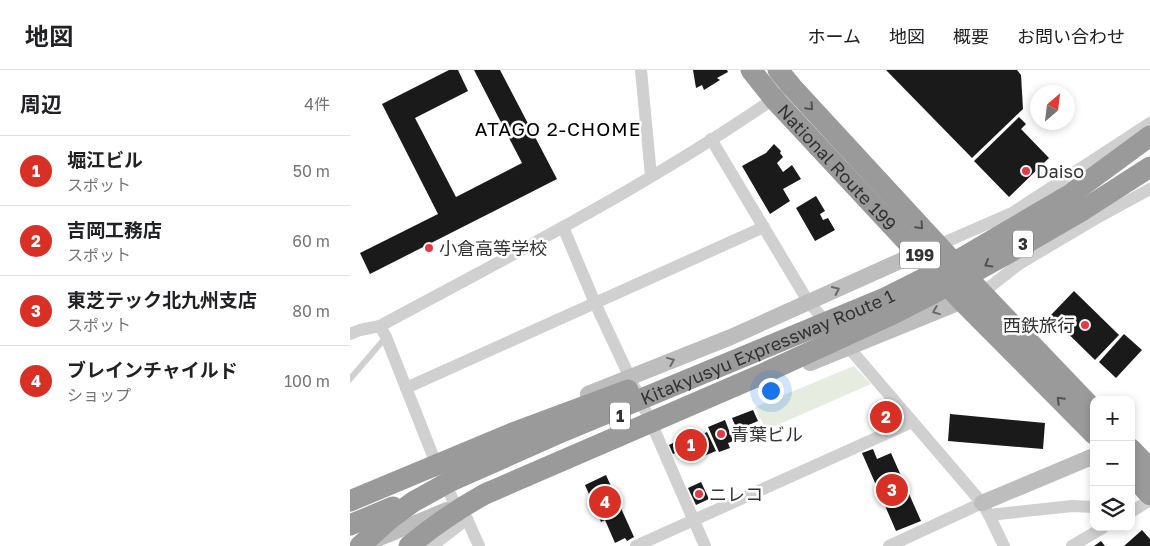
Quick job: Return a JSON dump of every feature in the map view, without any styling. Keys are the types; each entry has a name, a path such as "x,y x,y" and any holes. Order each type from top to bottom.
{"highway":[{"name":"National Route 199","path":"751,70 783,93 937,246 972,297 1090,430"},
{"name":"National Route 199","path":"778,70 783,93 918,253 972,297 1090,406"},
{"name":"3","path":"1075,203 1150,136"},
{"name":"3","path":"1075,203 1150,144"},
{"name":"3","path":"889,306 943,269 1150,167"},
{"name":"3","path":"1075,203 1150,173"},
{"name":"Kitakyusyu Expressway Route 1","path":"350,501 514,432 655,380 889,306"},
{"name":"Kitakyusyu Expressway Route 1","path":"350,525 889,306"},
{"name":"Kitakyusyu Expressway Route 1","path":"360,546 391,518 413,502 456,478 547,438 889,306"},
{"name":"Kitakyusyu Expressway Route 1","path":"409,546 441,520 485,494 766,372 889,306"},
{"path":"1135,459 1145,485"}],"street":[{"path":"641,70 651,176"},
{"path":"350,334 360,330 383,332 651,176 783,93"},
{"path":"350,492 433,456 731,337 1012,213 1150,123"},
{"path":"711,139 810,303 986,509 1004,546"},
{"path":"360,546 461,513 653,427 972,297 1019,264 1150,189"},
{"path":"989,223 1019,264"},
{"path":"563,226 595,304 653,427 705,546"},
{"path":"406,388 764,227"},
{"path":"383,332 433,456 479,546"},
{"path":"636,546 912,422"},
{"path":"889,546 986,509 1090,458"},
{"path":"1135,504 1145,485"},
{"path":"986,509 1090,507"},
{"path":"432,546 461,513"},
{"path":"1072,546 1097,531"}],"lane":[{"path":"350,379 383,332"}],"shaded area":[{"path":"854,366 871,384 766,430 755,407"}],"building":[{"path":"449,70 458,70 468,91 415,118 456,197 522,163 474,70 500,70 557,179 370,274 360,253 438,214 382,104"},
{"path":"693,70 727,70 728,72 717,78 720,80 704,90 702,85 696,88"},
{"path":"886,70 1017,70 1021,75 1023,109 972,158"},
{"path":"1019,117 1026,124 1021,129 1049,158 1009,197 974,161"},
{"path":"774,144 781,151 780,153 783,157 777,163 783,172 792,165 801,179 783,189 790,201 770,214 742,166 766,153"},
{"path":"816,196 825,211 820,214 823,220 828,218 835,230 815,241 796,208"},
{"name":"西鉄旅行","path":"1074,291 1119,335 1095,360 1050,316"},
{"name":"西鉄旅行","path":"1124,334 1142,350 1116,378 1099,362"},
{"path":"885,404 888,411 893,410 898,422 881,429 872,410"},
{"path":"753,410 758,421 737,430 732,418"},
{"path":"950,414 1045,423 1043,449 948,441"},
{"name":"青葉ビル","path":"725,420 733,441 728,443 730,448 719,452 708,427"},
{"path":"707,432 716,451 699,458 693,446 673,454 669,445 688,436 691,440"},
{"path":"873,449 877,459 891,453 921,521 896,531 862,453"},
{"path":"606,475 634,537 627,541 625,538 615,543 605,520 601,522 585,485"},
{"name":"ニレコ","path":"701,482 709,499 696,505 688,488"},
{"path":"1142,530 1150,539 1150,546 1124,546"},
{"path":"1101,541 1105,546 1094,546"}],"place":[{"name":"Daiso","path":"1026,171"},
{"name":"小倉高等学校","path":"429,248"},
{"name":"西鉄旅行","path":"1085,325"},
{"name":"吉岡工務店","path":"886,417"},
{"name":"青葉ビル","path":"721,434"},
{"name":"堀江ビル","path":"691,445"},
{"name":"東芝テック北九州支店","path":"892,490"},
{"name":"ニレコ","path":"699,494"},
{"name":"ブレインチャイルド","path":"605,502"}],"district":[{"name":"ATAGO 2-CHOME","path":"558,128"}]}
